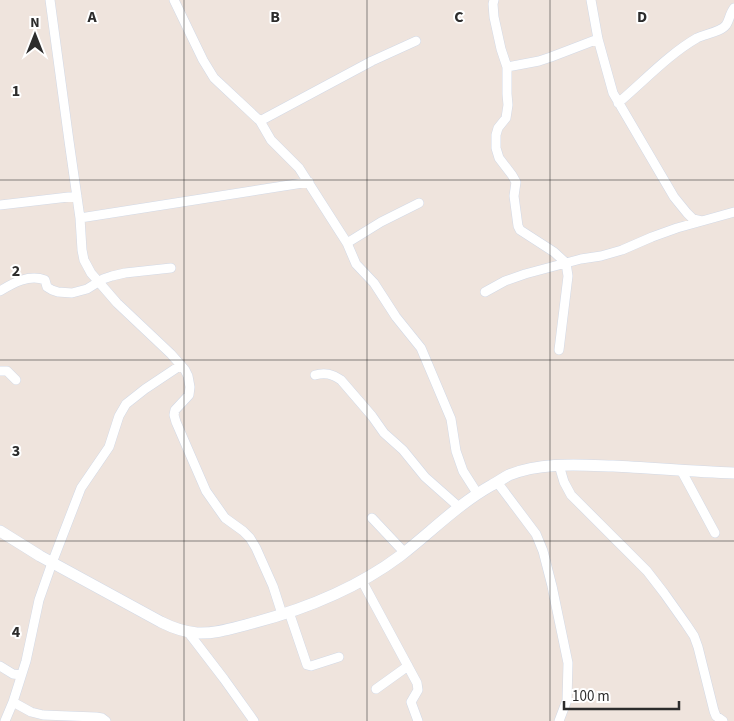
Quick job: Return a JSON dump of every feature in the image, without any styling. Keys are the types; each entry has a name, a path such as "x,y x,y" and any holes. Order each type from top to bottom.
{"street":[{"path":"50,0 84,260 98,282 187,373 190,387 189,395 175,410 176,422 206,492 225,518 243,531 256,548 286,613 307,665 311,666 339,657"},
{"path":"174,0 203,60 214,78 260,121 271,140 299,168 347,243 356,264 374,283 396,317 418,344 451,419 456,451 463,471 477,494"},
{"path":"494,0 494,17 500,49 507,67 507,114 498,128 496,148 499,158 516,182 514,196 520,230 554,252 566,263 568,276 559,350"},
{"path":"591,0 598,39 613,93 618,103 674,197 693,219 702,221"},
{"path":"618,103 671,56 696,39 726,25 734,8"},
{"path":"507,67 551,57 598,39"},
{"path":"260,121 372,61 416,40"},
{"path":"80,218 309,182"},
{"path":"0,205 77,196"},
{"path":"347,243 381,222 419,203"},
{"path":"485,292 505,281 525,274 615,252 652,237 734,212"},
{"path":"0,291 16,282 38,278 44,280 47,287 52,290 72,293 87,289 103,279 125,273 171,268"},
{"path":"5,721 26,661 39,600 81,488 109,447 119,416 126,404 181,365"},
{"path":"0,371 7,371 16,380"},
{"path":"315,375 328,373 340,380 372,416 384,433 408,455 425,477 459,507"},
{"path":"0,531 52,563 162,622 174,628 200,633 218,631 286,613 362,581 384,568 459,507 508,475 538,468 584,465 734,473"},
{"path":"559,466 571,495 647,571 694,636 714,711 716,716 723,721"},
{"path":"681,470 714,533"},
{"path":"497,482 536,534 548,569 568,663 567,700 559,721"},
{"path":"372,518 404,552"},
{"path":"362,581 418,688 412,702 418,721"},
{"path":"188,632 254,721"},
{"path":"0,666 13,674 21,675"},
{"path":"376,689 408,666"},
{"path":"13,702 31,712 43,715 96,717 106,721"}]}
